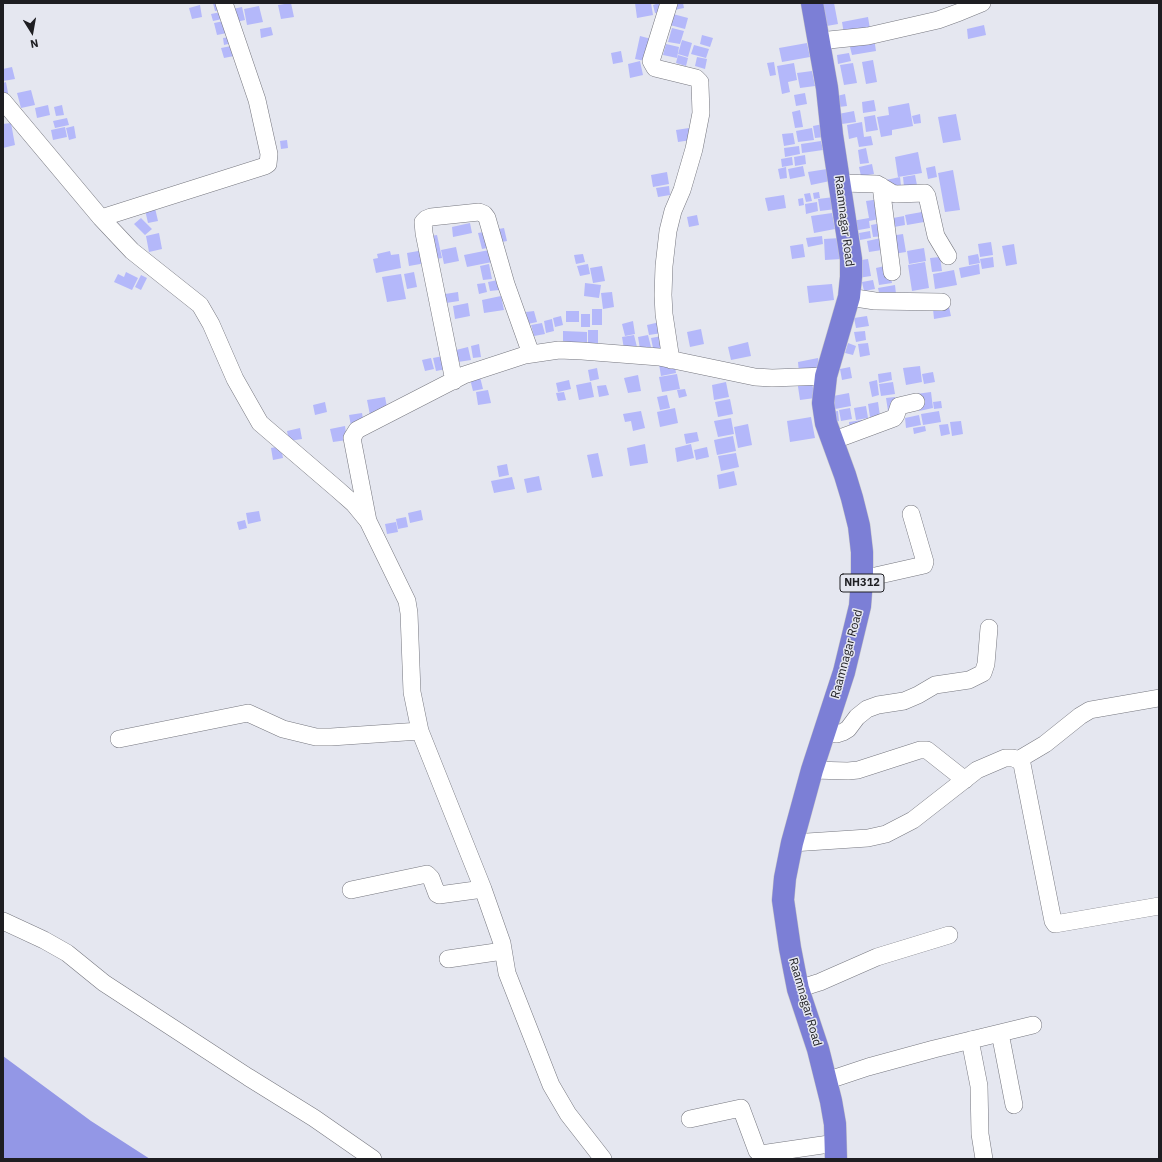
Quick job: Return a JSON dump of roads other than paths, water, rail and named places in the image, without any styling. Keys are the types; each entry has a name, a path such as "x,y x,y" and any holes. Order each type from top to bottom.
{"highway":[{"name":"Raamnagar Road","path":"812,3 851,259 849,297 826,376 823,403 826,423 845,475 859,526 862,552 862,579 860,606 853,638 844,672 823,733 792,843 785,878 783,900 798,989 810,1021 826,1081 835,1124 836,1151"}],"street":[{"path":"101,218 268,164 269,154 257,100 224,3"},
{"path":"669,3 651,61 655,68 696,78 700,82 701,113 694,149 682,190 672,211 668,231 664,266 664,314 671,360"},
{"path":"819,41 875,35 938,20 982,3"},
{"path":"3,101 101,218 132,251 200,306 211,324 235,379 260,423 338,489 354,504 368,521 407,601 409,613 412,692 420,731 484,889 503,951 507,973 551,1085 568,1114 603,1159"},
{"path":"840,183 873,183 894,194 926,194 936,236 948,256"},
{"path":"881,186 892,272"},
{"path":"454,380 424,233 423,222 426,218 479,212 484,214 487,218 506,284 531,354"},
{"path":"849,297 875,302 942,302"},
{"path":"368,521 352,438 357,430 464,375 531,354 559,350 574,350 652,356 755,377 772,378 826,376"},
{"path":"832,442 894,418 899,406 916,402"},
{"path":"862,579 924,565 925,562 911,514"},
{"path":"823,733 837,734 843,732 867,710 878,705 904,701 935,685 969,680 983,673 986,664 989,628"},
{"path":"1018,760 1045,744 1080,716 1090,710 1159,698"},
{"path":"119,739 248,713 283,729 316,737 420,731"},
{"path":"812,770 858,770 920,750 927,750 965,780"},
{"path":"792,843 868,838 886,834 913,820 977,770 1005,758 1013,758 1022,764 1054,924 1159,906"},
{"path":"351,890 427,874 431,878 437,894 439,895 484,889"},
{"path":"3,922 44,940 67,954 104,983 248,1077 314,1118 373,1159"},
{"path":"798,989 820,982 877,957 949,935"},
{"path":"448,959 503,951"},
{"path":"826,1081 868,1067 970,1040 1032,1026"},
{"path":"1000,1033 1014,1106"},
{"path":"970,1040 979,1086 980,1134 984,1159"},
{"path":"690,1118 741,1108 757,1151 761,1154 836,1151"}],"water":[{"path":"3,1056 91,1121 150,1159 3,1159"}]}
